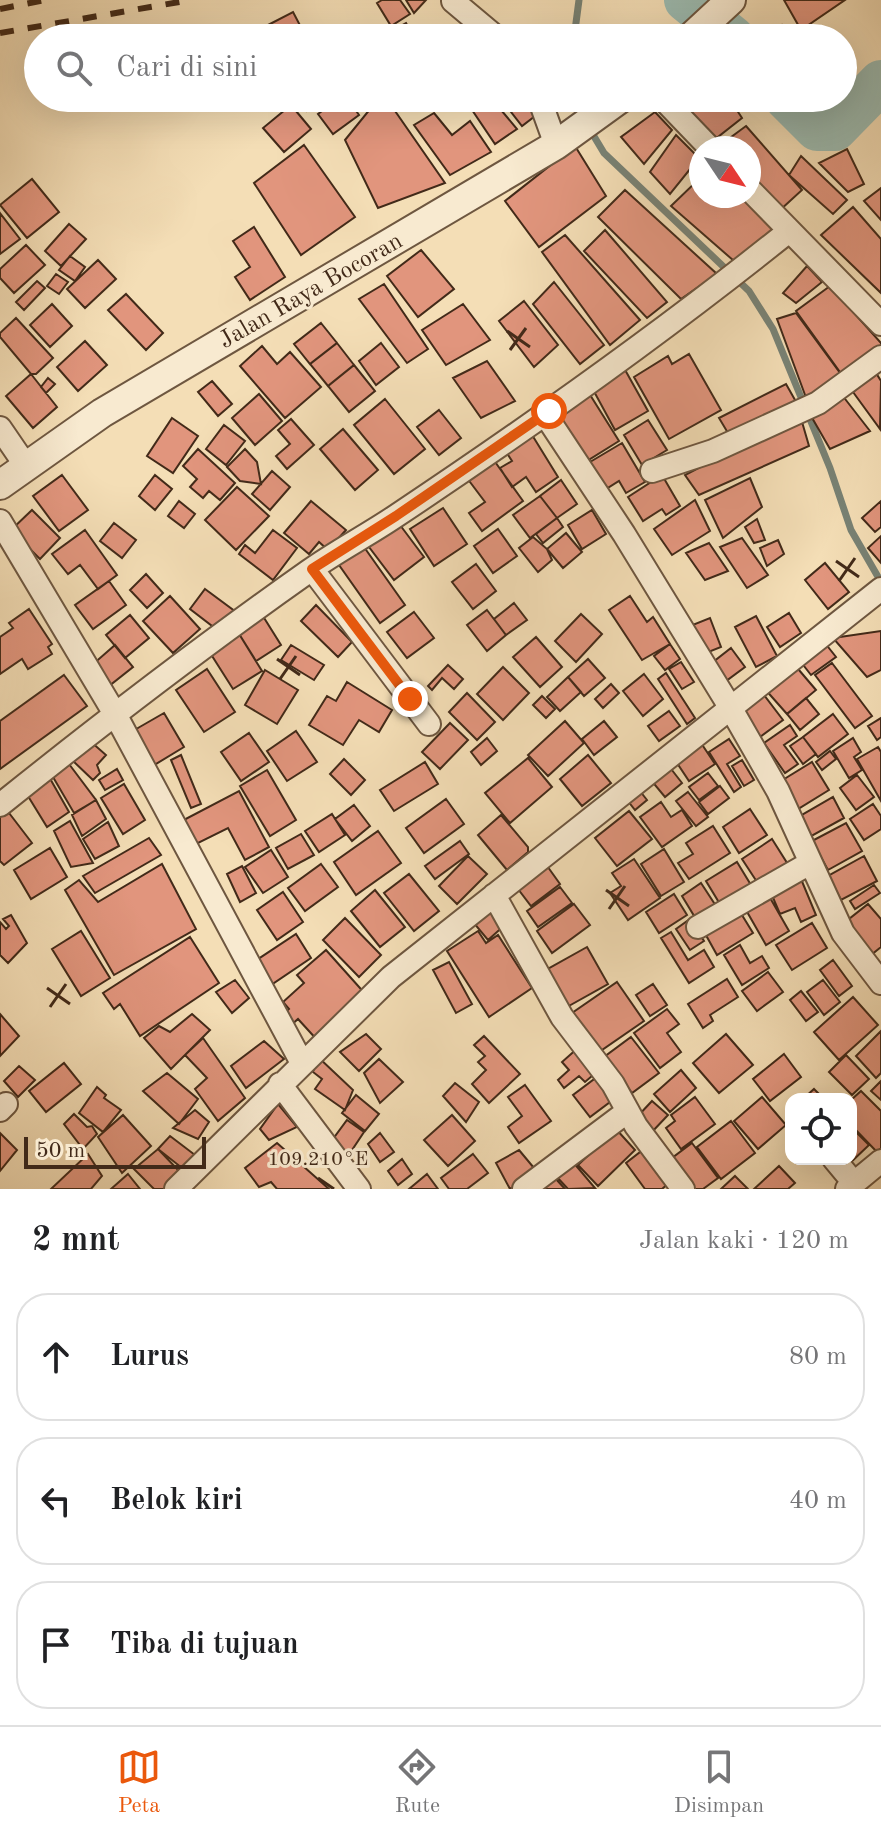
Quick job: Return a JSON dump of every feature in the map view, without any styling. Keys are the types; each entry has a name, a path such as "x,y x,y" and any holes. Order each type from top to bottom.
{"street":[{"path":"453,1 480,24"},
{"path":"705,24 728,3"},
{"path":"553,112 575,133"},
{"name":"Jalan Raya Bocoran","path":"0,485 102,413 575,133 603,112"},
{"path":"675,112 698,136"},
{"path":"761,202 881,324"},
{"path":"0,805 115,714 312,569 396,516 544,413 721,286 789,231"},
{"path":"652,471 713,451 807,408 851,381 881,357"},
{"path":"544,413 624,534 730,707 778,791 843,933 881,983"},
{"path":"0,428 26,466"},
{"path":"0,521 115,714 302,1063"},
{"path":"312,569 429,724"},
{"path":"176,1189 391,977 879,590"},
{"path":"698,927 810,863"},
{"path":"494,895 562,1017 613,1084 636,1126 683,1189"},
{"path":"280,1084 359,1189"},
{"path":"524,1189 628,1111"},
{"path":"838,1165 850,1186 881,1161"}],"building":[{"path":"400,0 410,14 390,24 377,3"},
{"path":"406,0 426,0 414,13"},
{"path":"784,0 845,0 810,24 798,24"},
{"path":"293,12 299,24 270,24"},
{"path":"282,112 297,112 311,129 284,152 263,128"},
{"path":"357,112 359,115 333,134 318,114"},
{"path":"368,112 396,112 445,183 378,208 345,140"},
{"path":"473,112 503,112 517,129 495,144"},
{"path":"511,112 538,112 539,113 522,126"},
{"path":"655,112 672,130 644,164 621,137"},
{"path":"691,112 738,112 742,118 719,136 711,136"},
{"path":"434,113 452,135 470,121 491,152 450,175 414,125"},
{"path":"746,126 755,136 732,136"},
{"path":"676,135 689,148 689,170 670,194 650,172"},
{"path":"761,143 802,190 779,211 761,191"},
{"path":"304,145 355,217 301,255 254,183"},
{"path":"575,146 606,196 539,247 505,201"},
{"path":"847,149 864,184 848,192 819,163"},
{"path":"801,156 847,200 833,214 789,175"},
{"path":"32,179 59,212 27,238 0,205"},
{"path":"881,188 881,220 864,201"},
{"path":"689,189 689,208 752,208 775,230 734,261 671,206"},
{"path":"625,190 717,274 681,299 598,217"},
{"path":"853,207 881,239 881,293 821,235"},
{"path":"0,213 20,239 0,254"},
{"path":"69,224 86,239 61,266 45,251"},
{"path":"254,227 285,277 250,300 235,277 250,267 233,241"},
{"path":"605,230 667,302 647,318 584,251"},
{"path":"565,235 640,320 610,345 542,252"},
{"path":"26,245 45,265 14,293 0,278 0,269"},
{"path":"421,250 454,289 418,317 387,276"},
{"path":"70,256 85,267 75,281 59,270"},
{"path":"98,260 116,279 85,308 67,289"},
{"path":"807,266 822,282 796,303 783,293"},
{"path":"56,274 68,282 59,294 47,286"},
{"path":"37,281 45,288 24,310 16,302"},
{"path":"554,282 604,345 580,364 533,304"},
{"path":"384,284 428,349 407,363 359,299"},
{"path":"830,286 881,343 881,352 845,379 796,311"},
{"path":"126,294 163,333 146,350 108,310"},
{"path":"524,301 558,345 534,367 499,321"},
{"path":"52,304 72,326 50,347 30,325"},
{"path":"463,304 490,340 446,365 422,330"},
{"path":"796,313 843,377 808,403 777,319"},
{"path":"16,318 53,358 36,374 31,374 0,337 0,333"},
{"path":"321,323 337,343 310,364 294,344"},
{"path":"85,341 107,365 78,391 57,367"},
{"path":"337,343 354,365 328,386 310,364"},
{"path":"381,343 399,367 376,385 359,361"},
{"path":"262,346 277,364 290,352 321,387 285,418 240,366"},
{"path":"689,354 721,410 669,439 634,377 668,356 672,364"},
{"path":"487,361 515,401 481,418 453,378"},
{"path":"354,365 375,391 349,412 328,386"},
{"path":"624,368 648,411 615,430 591,386"},
{"path":"876,373 881,381 880,429 853,392"},
{"path":"31,374 57,407 33,428 6,396"},
{"path":"48,378 55,384 46,393 41,387"},
{"path":"212,381 232,404 218,416 198,392"},
{"path":"786,384 799,407 731,438 719,418"},
{"path":"587,390 619,441 582,464 551,413"},
{"path":"259,394 282,421 255,445 232,418"},
{"path":"842,395 870,431 830,449 811,416"},
{"path":"385,399 425,449 394,474 354,425"},
{"path":"439,410 461,438 439,455 417,427"},
{"path":"800,415 809,446 699,495 685,475"},
{"path":"172,418 198,436 173,473 147,456"},
{"path":"291,419 314,445 287,469 276,456 290,444 278,430"},
{"path":"648,420 667,450 642,465 624,435"},
{"path":"224,425 245,441 226,465 206,449"},
{"path":"343,429 378,470 355,490 320,449"},
{"path":"529,430 558,477 536,492 526,477 512,487 500,468 512,461 503,447"},
{"path":"622,443 645,482 626,493 619,481 606,489 590,462"},
{"path":"198,449 235,483 220,500 209,491 203,498 190,487 197,479 183,466"},
{"path":"245,449 257,462 261,484 240,481 227,467"},
{"path":"493,459 523,501 482,531 469,513 485,502 467,478"},
{"path":"272,471 290,487 270,510 252,494"},
{"path":"62,475 88,510 59,531 33,496"},
{"path":"155,475 172,489 155,510 139,496"},
{"path":"662,475 680,506 666,515 662,509 643,521 628,497"},
{"path":"750,478 762,507 723,538 705,500"},
{"path":"561,480 577,504 557,518 540,496"},
{"path":"237,487 269,516 236,550 205,520"},
{"path":"540,496 557,518 530,538 513,515"},
{"path":"695,500 710,531 672,555 654,529"},
{"path":"179,501 195,514 184,528 168,516"},
{"path":"311,501 346,530 328,550 319,542 309,554 284,533"},
{"path":"881,501 881,527 875,532 862,518"},
{"path":"443,508 467,544 434,566 410,529"},
{"path":"32,510 60,538 40,559 11,530"},
{"path":"592,510 606,534 582,549 568,525"},
{"path":"557,518 563,527 543,543 536,534"},
{"path":"757,519 765,540 754,543 745,527"},
{"path":"397,521 424,557 394,580 366,543"},
{"path":"114,523 136,540 122,558 100,541"},
{"path":"498,529 517,556 493,573 474,546"},
{"path":"85,530 117,575 98,589 80,565 68,574 52,554"},
{"path":"273,530 297,548 273,580 239,554 245,545 255,553"},
{"path":"566,533 582,552 563,568 547,549"},
{"path":"881,536 881,563 868,548"},
{"path":"533,537 547,549 552,560 538,572 519,548"},
{"path":"742,538 768,575 747,588 720,547"},
{"path":"778,540 784,554 767,566 760,548"},
{"path":"709,543 728,571 705,580 686,553"},
{"path":"364,547 405,605 380,623 339,565"},
{"path":"825,563 849,592 828,609 805,580"},
{"path":"476,564 496,591 473,609 452,582"},
{"path":"146,574 163,593 147,608 130,590"},
{"path":"109,581 126,605 93,629 75,605"},
{"path":"205,589 236,612 220,632 190,609"},
{"path":"170,596 200,629 173,653 143,621"},
{"path":"630,596 647,622 653,617 670,644 642,660 609,610"},
{"path":"514,603 527,620 506,635 494,619"},
{"path":"316,605 352,642 338,657 301,621"},
{"path":"29,609 52,644 48,647 52,654 28,669 22,659 0,674 0,637 13,628 9,623"},
{"path":"487,610 506,635 487,651 467,625"},
{"path":"414,612 434,638 407,658 387,632"},
{"path":"261,613 281,645 256,661 236,629"},
{"path":"789,613 801,633 780,647 767,627"},
{"path":"581,614 602,634 576,662 555,641"},
{"path":"130,615 149,638 125,658 106,635"},
{"path":"756,616 777,656 756,667 735,627"},
{"path":"710,618 721,647 701,655 690,626"},
{"path":"236,629 262,671 233,689 207,648"},
{"path":"881,631 881,670 867,677 833,638"},
{"path":"536,637 562,667 540,687 513,657"},
{"path":"821,638 836,657 811,675 797,657"},
{"path":"670,644 680,659 665,670 654,656"},
{"path":"115,645 133,667 109,686 92,665"},
{"path":"291,645 324,665 314,680 281,660"},
{"path":"731,648 745,667 722,684 708,666"},
{"path":"588,659 605,678 584,696 568,677"},
{"path":"681,662 694,682 682,689 669,669"},
{"path":"793,663 816,690 787,714 764,688"},
{"path":"832,663 872,716 855,728 815,675"},
{"path":"448,665 463,679 454,689 442,678 432,690 428,686"},
{"path":"503,667 529,693 503,720 477,694"},
{"path":"207,669 235,712 204,732 176,690"},
{"path":"265,670 298,690 277,724 245,705"},
{"path":"666,673 695,718 687,724 658,679"},
{"path":"644,674 663,699 643,716 623,691"},
{"path":"64,675 87,706 0,769 0,721"},
{"path":"568,677 581,692 560,711 547,697"},
{"path":"347,682 392,710 379,732 359,720 343,745 309,725 327,696 336,701"},
{"path":"611,684 619,693 603,708 595,699"},
{"path":"761,691 783,720 760,737 738,708"},
{"path":"467,693 495,722 477,740 449,712"},
{"path":"542,696 555,709 546,718 533,705"},
{"path":"806,698 819,714 800,730 787,714"},
{"path":"669,711 680,726 659,741 648,726"},
{"path":"164,713 184,747 151,767 131,732"},
{"path":"833,714 848,734 818,757 803,737"},
{"path":"881,718 881,737 877,740 868,726"},
{"path":"565,721 584,743 548,776 528,755"},
{"path":"604,721 617,737 594,755 582,739"},
{"path":"450,723 468,740 440,769 422,752"},
{"path":"790,725 797,736 784,745 798,764 785,773 764,743"},
{"path":"296,731 317,762 287,781 267,751"},
{"path":"249,733 269,762 241,781 221,752"},
{"path":"803,737 816,754 803,764 790,746"},
{"path":"487,738 497,751 481,765 471,752"},
{"path":"853,738 861,752 854,757 862,770 849,778 833,751"},
{"path":"729,739 740,756 727,764 741,787 734,792 709,752"},
{"path":"699,740 715,764 689,781 673,757"},
{"path":"90,741 106,755 97,765 100,773 93,780 72,760"},
{"path":"878,747 881,752 881,801 857,759"},
{"path":"830,751 836,759 822,770 816,762"},
{"path":"181,755 201,804 191,808 171,760"},
{"path":"588,755 611,783 582,806 560,779"},
{"path":"528,758 552,787 510,823 485,793"},
{"path":"344,759 365,780 351,795 330,774"},
{"path":"742,760 754,780 744,786 732,766"},
{"path":"425,762 438,784 394,811 380,790"},
{"path":"812,762 829,790 798,809 781,781"},
{"path":"69,764 96,800 74,813 53,777"},
{"path":"668,765 682,783 665,797 650,779"},
{"path":"117,769 123,780 105,790 99,780"},
{"path":"267,770 296,820 270,836 240,786"},
{"path":"708,773 718,786 699,800 689,787"},
{"path":"48,775 69,812 47,827 23,788"},
{"path":"857,775 874,797 856,810 840,788"},
{"path":"124,784 145,820 123,834 101,798"},
{"path":"636,786 647,800 635,810 624,796"},
{"path":"720,786 729,798 708,814 699,802"},
{"path":"239,791 269,847 245,860 228,828 190,847 178,823"},
{"path":"688,792 708,817 696,826 676,801"},
{"path":"833,797 844,818 806,839 795,819"},
{"path":"446,799 464,824 424,853 406,828"},
{"path":"96,800 106,819 82,836 72,815"},
{"path":"661,802 671,817 682,810 692,826 662,847 640,817"},
{"path":"873,804 881,816 881,829 864,840 850,819"},
{"path":"354,805 370,826 352,841 335,819"},
{"path":"6,809 32,843 4,865 0,861 0,814"},
{"path":"750,809 767,835 739,853 723,827"},
{"path":"629,811 652,839 617,866 595,838"},
{"path":"332,814 345,835 319,852 305,831"},
{"path":"501,815 528,847 528,852 507,870 478,835"},
{"path":"70,821 93,863 71,867 54,831"},
{"path":"108,822 119,846 95,859 83,839"},
{"path":"846,823 862,851 828,870 812,841"},
{"path":"713,826 730,853 689,879 678,863 693,854 686,843"},
{"path":"378,831 401,863 356,895 334,862"},
{"path":"301,834 314,855 288,869 276,848"},
{"path":"149,838 161,855 95,893 83,876"},
{"path":"772,839 789,866 759,885 742,859"},
{"path":"460,841 469,854 435,879 425,866"},
{"path":"50,848 67,877 31,899 14,870"},
{"path":"664,849 684,882 661,896 641,864"},
{"path":"271,850 288,877 263,893 245,867"},
{"path":"468,856 487,874 457,904 439,886"},
{"path":"864,856 877,881 841,900 828,876"},
{"path":"634,859 660,898 628,920 610,893 621,886 612,873"},
{"path":"737,862 754,890 723,909 706,881"},
{"path":"545,863 560,884 531,906 515,885"},
{"path":"162,864 196,929 114,975 65,890 79,880 98,902"},
{"path":"321,864 338,887 305,911 288,888"},
{"path":"242,866 256,893 240,902 227,874"},
{"path":"409,874 439,911 414,931 384,893"},
{"path":"801,879 816,915 801,922 795,908 780,914 771,893"},
{"path":"701,883 716,906 696,919 682,896"},
{"path":"874,885 880,893 855,909 850,901"},
{"path":"560,887 572,903 538,927 527,911"},
{"path":"375,890 405,927 380,947 351,911"},
{"path":"283,892 303,922 277,940 257,910"},
{"path":"674,894 687,915 659,933 646,912"},
{"path":"769,896 789,931 766,945 746,910"},
{"path":"574,904 590,925 552,953 537,931"},
{"path":"868,904 881,919 881,947 871,955 844,923"},
{"path":"492,907 506,924 488,940 473,922"},
{"path":"737,907 753,933 717,955 702,928"},
{"path":"11,915 27,943 8,963 0,955 0,922 6,929 9,926 3,919"},
{"path":"345,918 381,955 359,977 323,940"},
{"path":"690,919 704,941 690,950 676,929"},
{"path":"812,923 827,948 792,970 776,945"},
{"path":"81,931 110,978 81,996 52,949"},
{"path":"478,931 486,943 498,935 532,988 489,1017 447,951"},
{"path":"671,932 688,960 704,950 714,967 689,983 661,938"},
{"path":"296,934 311,958 268,987 252,963"},
{"path":"190,937 219,983 140,1036 120,1004 114,1009 103,993"},
{"path":"740,945 750,963 762,956 769,968 742,985 724,955"},
{"path":"587,947 608,984 567,1007 546,970"},
{"path":"326,950 368,997 319,1042 298,1019 290,1026 281,1016 289,1009 283,1002 304,983 297,975"},
{"path":"833,960 852,986 839,996 820,970"},
{"path":"449,962 472,1004 456,1013 433,970"},
{"path":"768,972 783,992 757,1011 742,991"},
{"path":"727,979 738,997 710,1015 713,1021 703,1028 688,1004"},
{"path":"235,980 249,998 232,1013 216,992"},
{"path":"823,980 840,1002 824,1015 807,992"},
{"path":"617,982 644,1021 599,1052 572,1013"},
{"path":"653,984 667,1005 650,1016 636,995"},
{"path":"801,991 818,1012 806,1021 790,1000"},
{"path":"853,997 878,1025 839,1060 814,1032"},
{"path":"667,1009 679,1024 667,1033 681,1052 660,1068 634,1033"},
{"path":"0,1014 19,1036 0,1056"},
{"path":"192,1014 210,1030 171,1069 144,1038 159,1026 170,1032"},
{"path":"881,1031 881,1073 876,1078 856,1056"},
{"path":"366,1034 381,1049 359,1071 340,1052"},
{"path":"726,1034 753,1065 719,1093 693,1063"},
{"path":"484,1036 520,1074 489,1103 472,1084 486,1070 478,1062 485,1056 474,1045"},
{"path":"631,1037 659,1073 632,1093 604,1057"},
{"path":"203,1038 245,1098 218,1121 195,1089 207,1078 185,1055"},
{"path":"264,1041 284,1059 246,1088 231,1066"},
{"path":"579,1047 599,1070 585,1082 579,1076 564,1088 558,1080 569,1070 562,1062"},
{"path":"784,1054 801,1077 770,1101 753,1079"},
{"path":"846,1055 869,1079 854,1093 850,1093 829,1072"},
{"path":"318,1057 353,1090 345,1110 315,1089 322,1079 313,1072"},
{"path":"379,1059 403,1082 380,1103 364,1073"},
{"path":"64,1063 81,1084 46,1112 29,1091"},
{"path":"19,1066 35,1080 18,1097 4,1081"},
{"path":"681,1070 696,1088 670,1112 654,1094"},
{"path":"167,1073 198,1099 179,1124 143,1091"},
{"path":"601,1074 618,1096 590,1117 573,1095"},
{"path":"881,1081 881,1100 871,1091"},
{"path":"455,1083 479,1102 466,1122 443,1096"},
{"path":"525,1085 551,1121 519,1143 508,1127 522,1116 508,1097"},
{"path":"97,1087 106,1095 104,1098 121,1110 103,1132 79,1113"},
{"path":"861,1091 881,1111 881,1148 877,1152 857,1131 857,1095"},
{"path":"356,1095 379,1114 365,1131 342,1113"},
{"path":"695,1097 715,1124 681,1149 666,1128 675,1121 671,1115"},
{"path":"762,1097 785,1126 758,1149 734,1121"},
{"path":"652,1101 668,1115 651,1133 636,1118"},
{"path":"278,1104 297,1127 269,1140 260,1129"},
{"path":"195,1110 209,1122 198,1139 173,1128"},
{"path":"74,1114 87,1127 92,1126 97,1134 83,1149 64,1124"},
{"path":"123,1115 151,1146 122,1173 98,1137"},
{"path":"452,1115 475,1141 448,1166 424,1140"},
{"path":"347,1120 364,1132 348,1156 330,1143"},
{"path":"731,1121 755,1153 721,1179 697,1147"},
{"path":"616,1129 635,1150 598,1186 578,1165"},
{"path":"0,1133 17,1150 0,1171"},
{"path":"380,1133 394,1152 380,1162 368,1144"},
{"path":"857,1133 869,1145 857,1156"},
{"path":"170,1136 195,1155 182,1168 158,1149"},
{"path":"277,1143 329,1189 277,1189 271,1182 259,1187 245,1168"},
{"path":"692,1143 718,1178 703,1189 689,1189 668,1161"},
{"path":"158,1149 180,1172 164,1189 154,1189 134,1169"},
{"path":"644,1149 670,1182 662,1189 645,1189 626,1163"},
{"path":"519,1150 539,1174 510,1189 496,1163"},
{"path":"88,1154 102,1176 91,1189 51,1189"},
{"path":"473,1154 488,1173 467,1189 449,1189 441,1178"},
{"path":"402,1159 412,1174 398,1185 388,1171"},
{"path":"573,1162 595,1188 568,1189 556,1176"},
{"path":"779,1166 795,1183 788,1189 754,1189"},
{"path":"128,1174 140,1189 111,1189"},
{"path":"427,1174 438,1189 409,1189"},
{"path":"735,1176 748,1189 721,1189"},
{"path":"555,1178 565,1189 544,1189"}],"waterway":[{"path":"576,24 579,0"},
{"path":"686,0 716,24"},
{"path":"857,107 881,82"},
{"path":"580,112 583,117"},
{"path":"800,112 817,129 835,129 852,112"},
{"path":"589,128 604,153 749,291 773,329 830,468 851,530 881,582"}],"railway":[{"path":"0,9 45,0"},
{"path":"52,24 191,0"},
{"path":"0,33 24,29"}],"route":[{"path":"410,699 312,569 396,516 549,411"}]}
